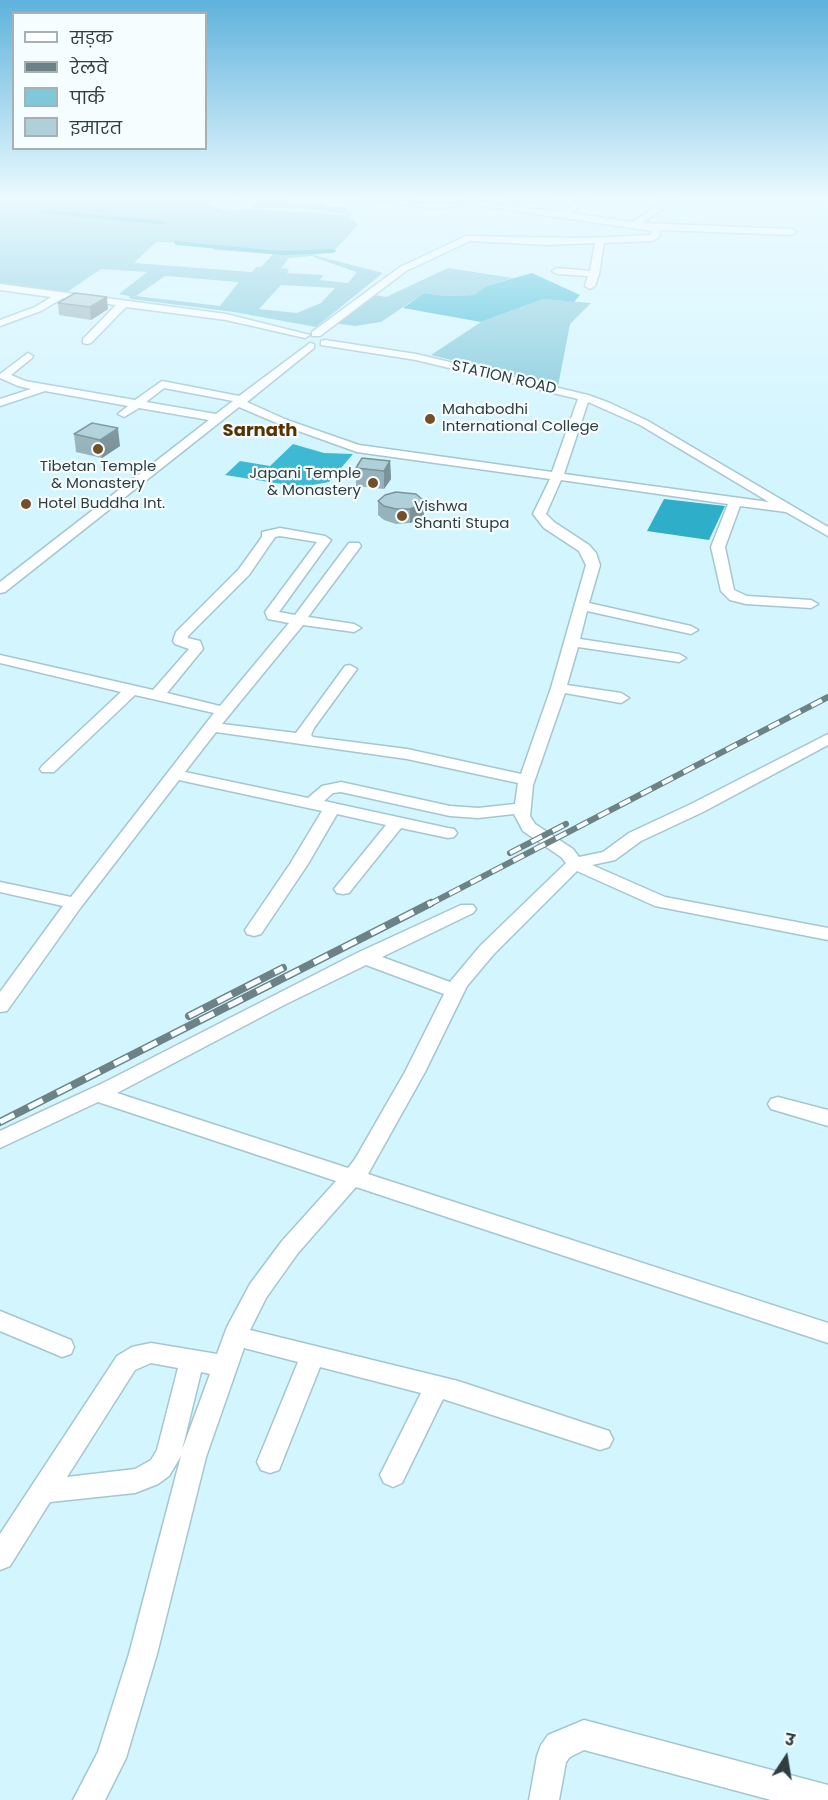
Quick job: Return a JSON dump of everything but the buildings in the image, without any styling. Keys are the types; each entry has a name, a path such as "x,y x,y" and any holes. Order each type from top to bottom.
{"street":[{"path":"0,589 241,401 310,338 385,282"},
{"path":"590,286 591,282"},
{"path":"0,287 239,319 310,338"},
{"path":"0,323 38,309 61,295"},
{"path":"87,341 124,303"},
{"name":"STATION ROAD","path":"310,338 325,344 416,357 584,397 644,423 828,532"},
{"path":"28,356 4,376 22,384 219,418"},
{"path":"124,414 162,384 241,401 283,422 357,448 790,509"},
{"path":"0,403 46,388"},
{"path":"584,397 557,476 539,514 549,525 589,553 593,565 574,642 527,780 523,807 524,822 567,853 575,863 608,880 661,902 828,934"},
{"path":"735,501 718,547 728,591 735,597 746,600 811,604"},
{"path":"156,696 196,649 195,644 180,641 181,635 244,572 272,532 325,540 272,615 354,628"},
{"path":"0,1006 173,774 299,620 354,546"},
{"path":"582,606 691,630"},
{"path":"574,642 679,658"},
{"path":"0,659 224,711"},
{"path":"305,739 306,728 350,669"},
{"path":"559,688 621,698"},
{"path":"48,769 132,690"},
{"path":"211,727 416,755 527,780"},
{"path":"88,1800 111,1758 143,1654 193,1457 236,1336 258,1291 290,1247 363,1165 390,1120 455,991 471,967 575,863 609,856 635,837 713,800 828,739"},
{"path":"173,774 448,833"},
{"path":"311,804 328,789 341,787 450,811 478,813 523,807"},
{"path":"254,930 299,864 332,808"},
{"path":"343,889 397,822"},
{"path":"0,888 75,903"},
{"path":"0,1140 97,1094 277,1000 467,909"},
{"path":"364,957 455,991"},
{"path":"97,1094 351,1179 828,1333"},
{"path":"778,1104 828,1118"},
{"path":"0,1321 62,1347"},
{"path":"236,1336 493,1403 600,1439"},
{"path":"0,1557 126,1363 141,1354 225,1366"},
{"path":"270,1462 312,1356"},
{"path":"43,1491 135,1481 149,1476 160,1468 169,1453 192,1360"},
{"path":"393,1475 436,1387"},
{"path":"544,1800 552,1756 559,1746 584,1735 828,1800"}],"green space":[{"path":"0,282 82,282 67,292 0,283"},
{"path":"134,282 156,282 136,296 220,306 238,282 372,282 316,327 234,312 131,299 129,296 119,294","holes":["281,285 334,288 334,289 321,303 297,313 259,309"]},
{"path":"418,282 500,282 486,286 474,295 447,296 424,293 381,322 355,326 333,323 369,294 386,297"},
{"path":"543,299 591,303 570,324 558,386 431,355 481,322"}],"shaded area":[{"path":"500,282 552,282 580,295 574,302 543,299 481,322 403,308 424,293 447,296 474,295 486,286"},
{"path":"293,444 324,453 353,454 329,482 301,487 225,475 240,461 270,466"},
{"path":"664,499 725,506 709,540 647,531"}],"railway":[{"path":"428,905 828,697"},
{"path":"510,853 566,824"},
{"path":"0,1122 431,903"},
{"path":"189,1016 283,968"}],"place":[{"name":"Mahabodhi International College","path":"430,419"},
{"name":"Tibetan Temple & Monastery","path":"98,449"},
{"name":"Japani Temple & Monastery","path":"373,483"},
{"name":"Hotel Buddha Int.","path":"26,504"},
{"name":"Vishwa Shanti Stupa","path":"402,516"}],"district":[{"name":"Sarnath","path":"260,431"}]}
